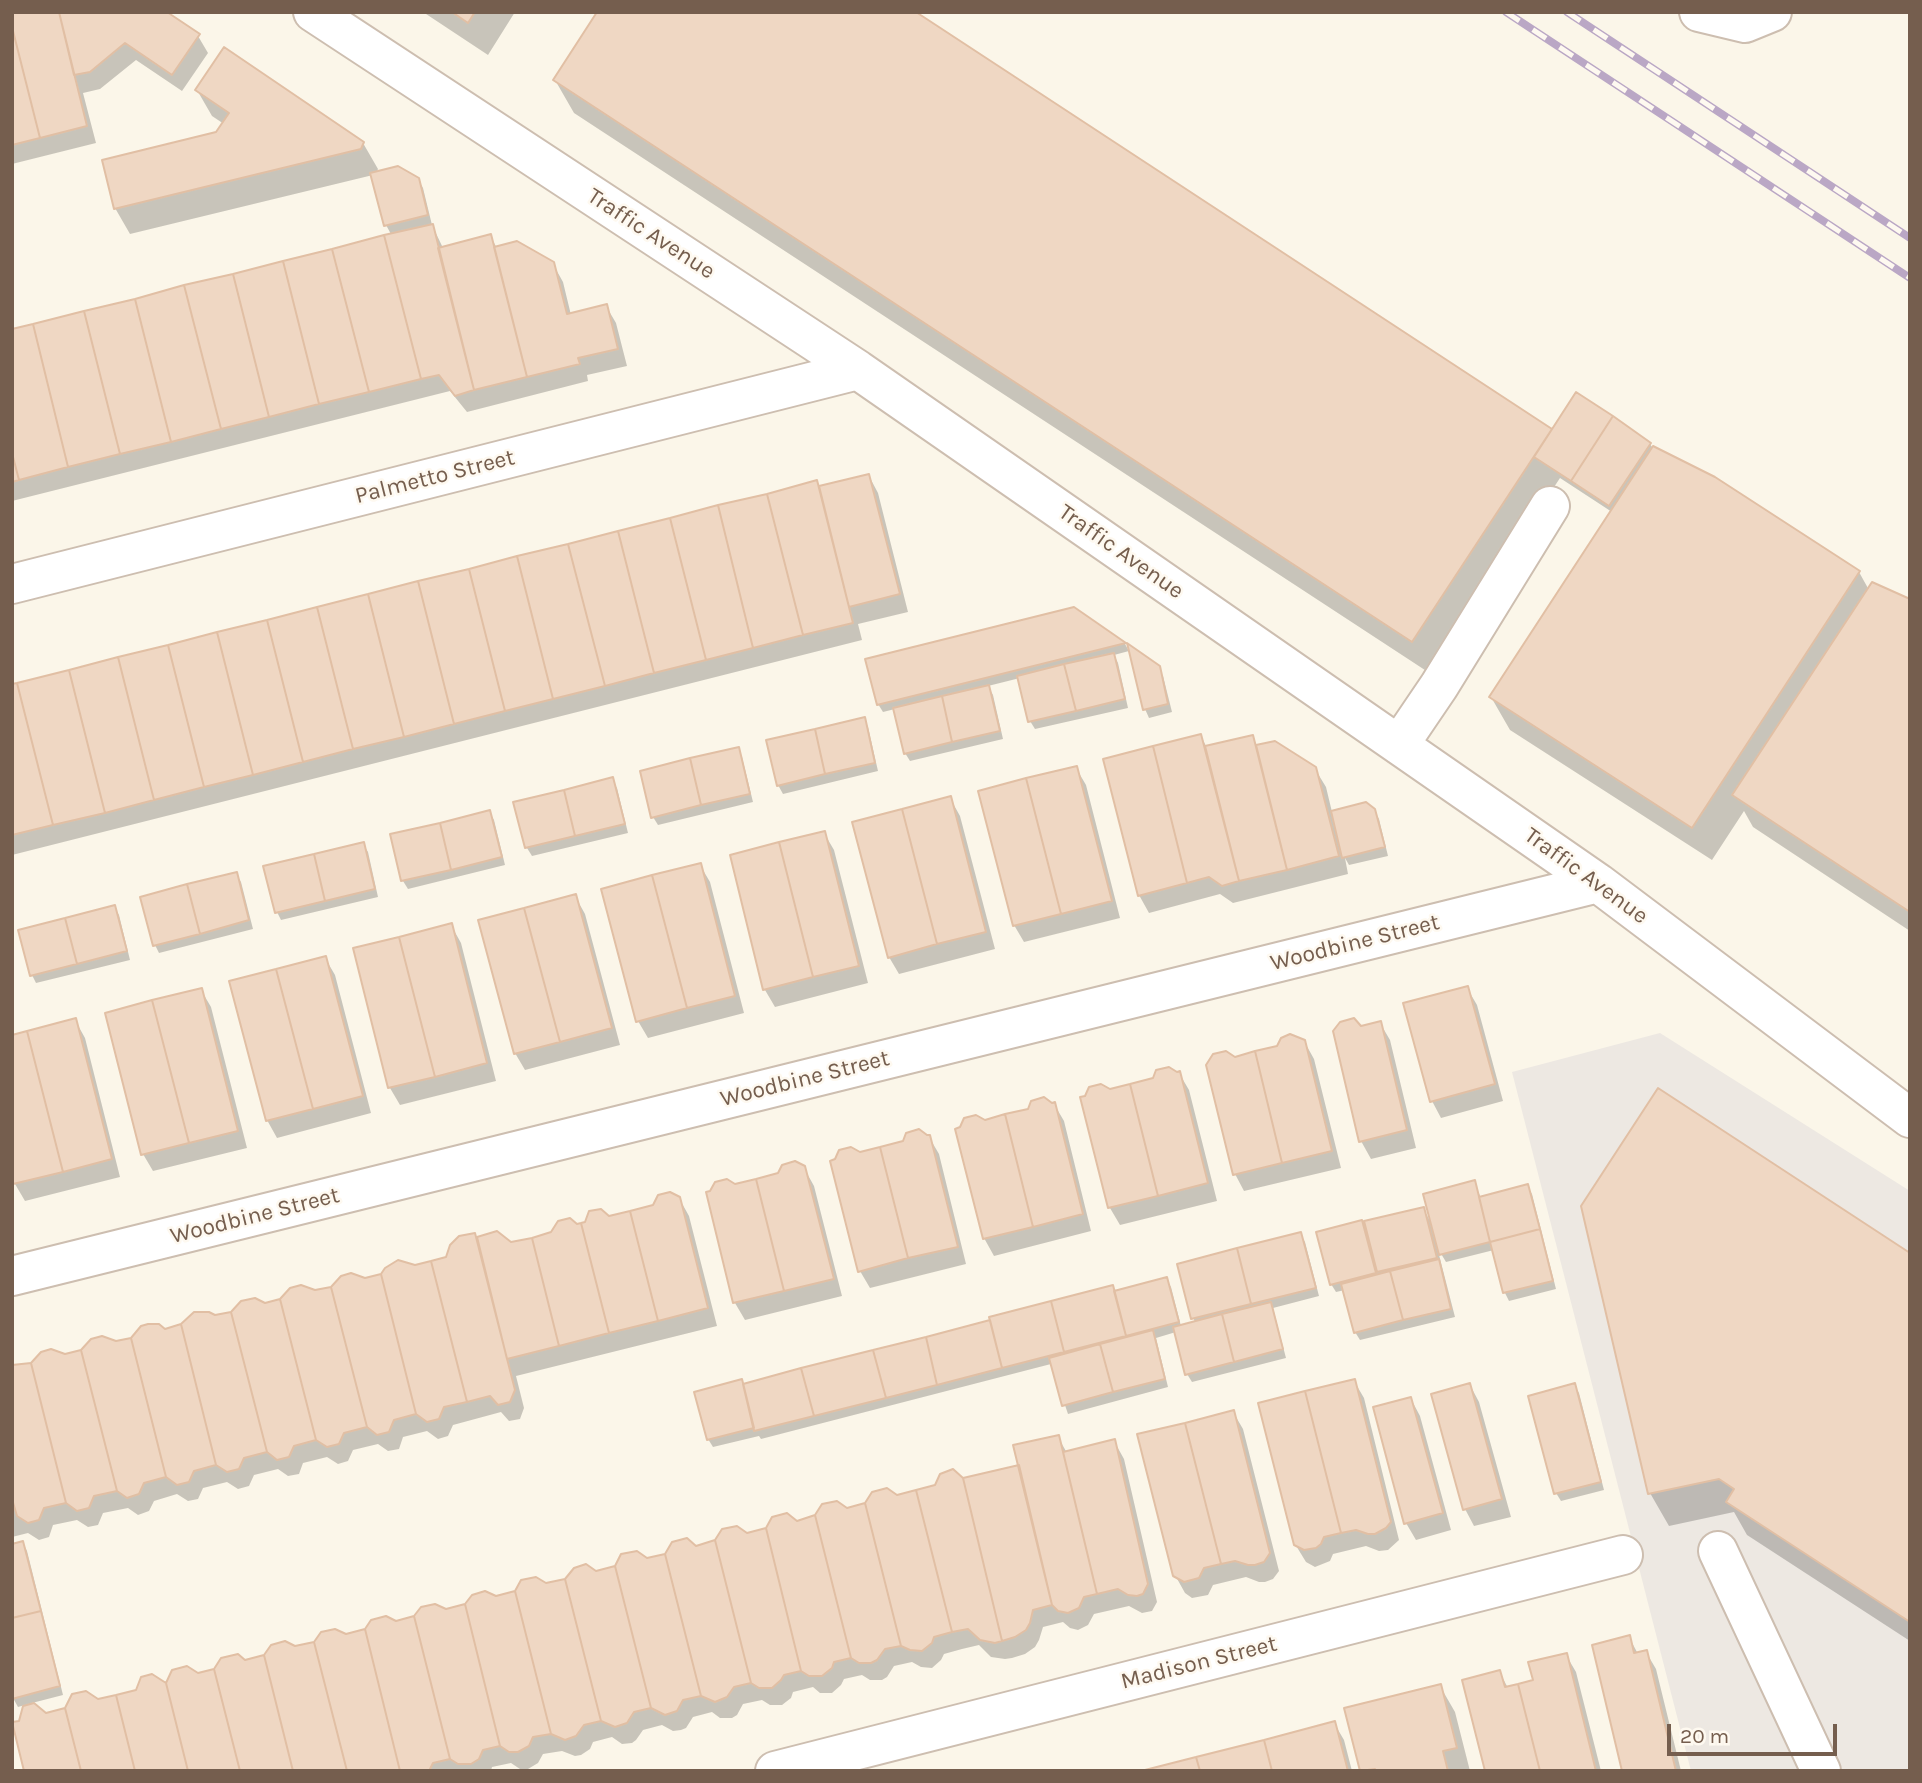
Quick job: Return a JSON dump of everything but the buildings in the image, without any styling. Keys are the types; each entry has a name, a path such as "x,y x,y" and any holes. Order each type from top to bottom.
{"street":[{"name":"Traffic Avenue","path":"313,12 858,370 1598,883 1906,1115"},
{"path":"1699,12 1745,23 1772,12"},
{"name":"Palmetto Street","path":"12,584 858,370"},
{"path":"1399,745 1439,686 1550,506"},
{"name":"Woodbine Street","path":"12,1276 1598,883"},
{"path":"1718,1551 1821,1771"},
{"name":"Madison Street","path":"775,1771 1623,1555"}],"shaded area":[{"path":"1660,1033 1910,1191 1910,1771 1691,1771 1512,1072"}],"railway":[{"path":"1506,12 1910,278"},
{"path":"1567,12 1910,238"}]}
